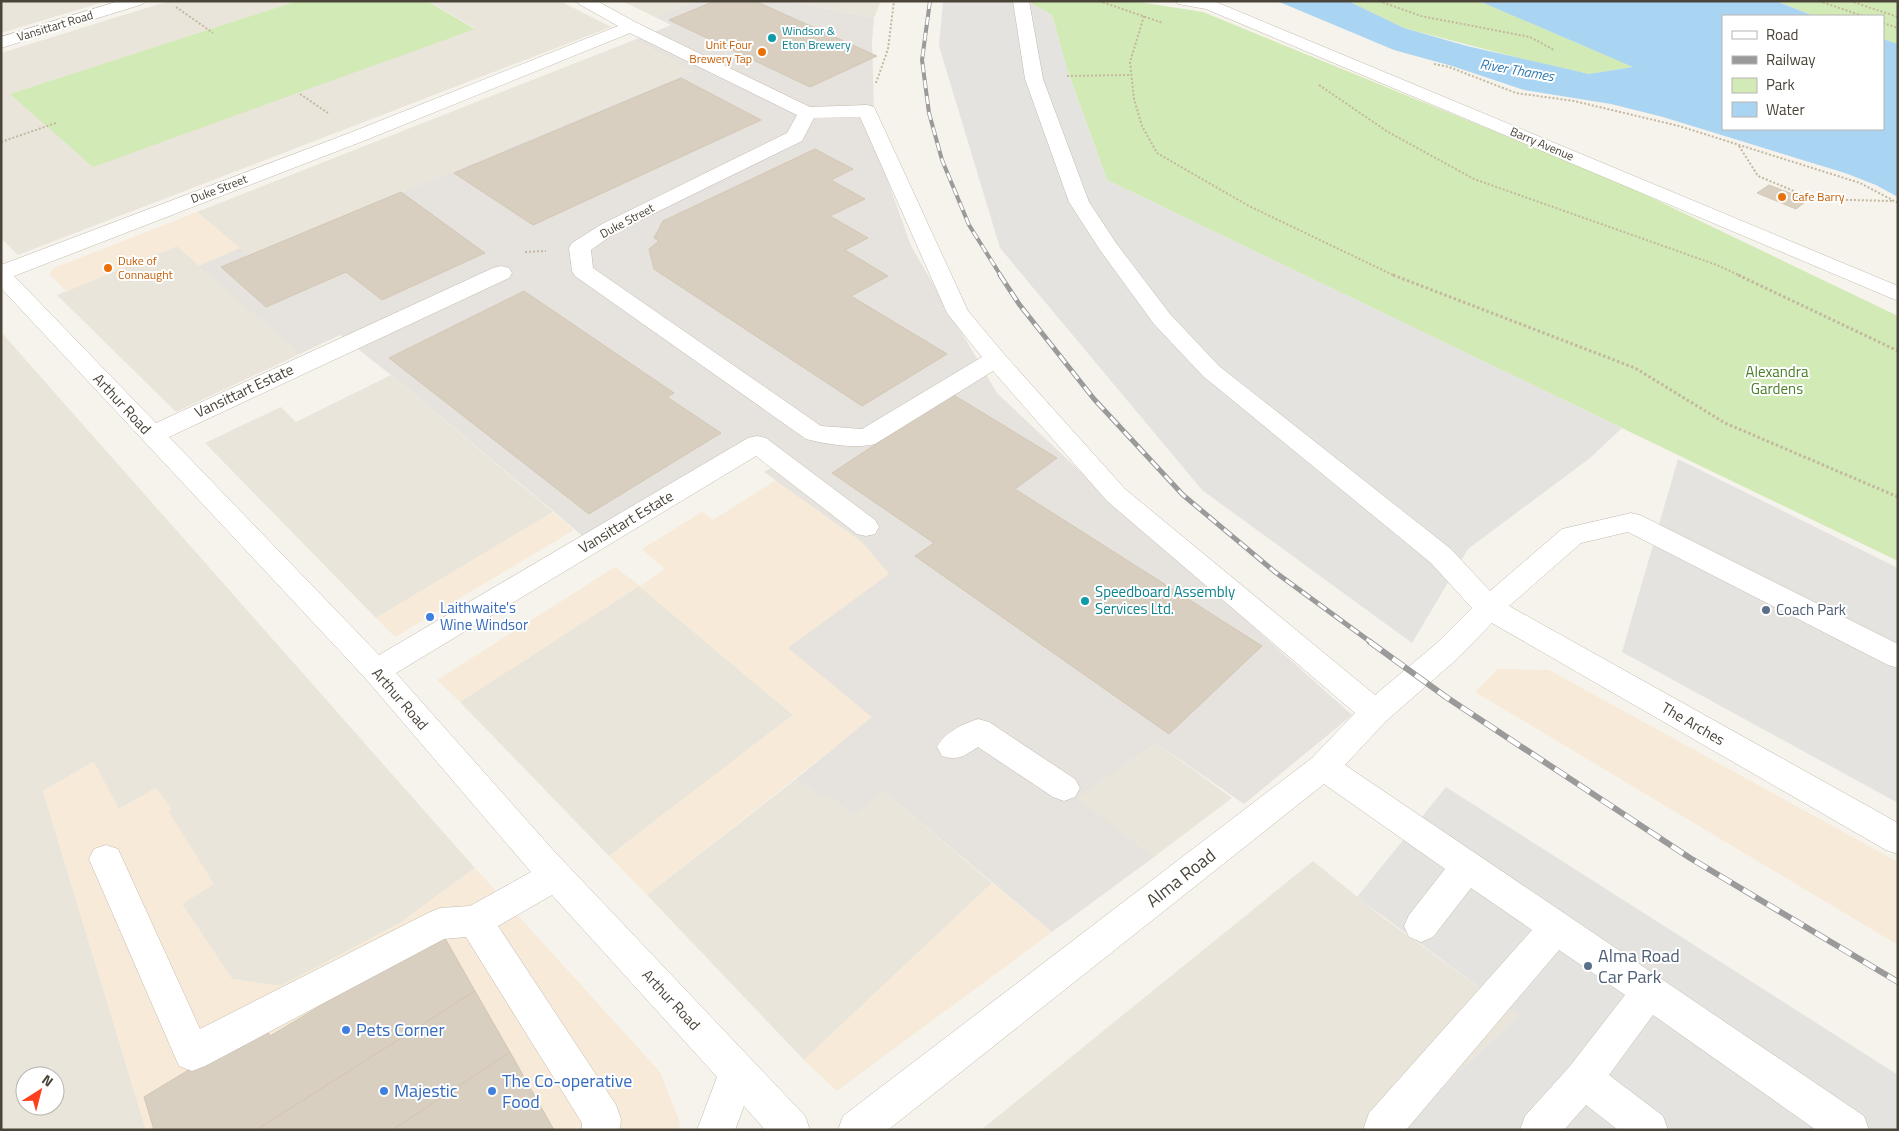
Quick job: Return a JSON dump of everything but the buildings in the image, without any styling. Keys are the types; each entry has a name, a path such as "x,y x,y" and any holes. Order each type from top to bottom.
{"street":[{"name":"Vansittart Road","path":"1,43 137,1"},
{"path":"585,1 632,27 807,112 867,111 958,313 996,359 1116,496 1375,712"},
{"name":"The Arches","path":"1021,1 1034,77 1079,202 1106,246 1162,319 1211,371 1441,556 1489,608 1898,840"},
{"name":"Barry Avenue","path":"1184,1 1220,8 1898,294"},
{"name":"Duke Street","path":"1,274 359,136 632,27"},
{"name":"Duke Street","path":"807,112 795,137 609,228 580,248 583,271 815,433 866,438 996,359"},
{"name":"Vansittart Estate","path":"150,434 501,273"},
{"name":"Arthur Road","path":"1,274 150,434 376,671 555,876 791,1130"},
{"name":"Vansittart Estate","path":"376,671 757,444 866,527"},
{"name":"Alma Road","path":"857,1130 1323,767 1375,712 1446,651 1489,608 1572,536 1631,522 1898,657"},
{"path":"954,748 978,731 1064,788"},
{"path":"1323,767 1850,1130"},
{"path":"106,859 192,1052 440,924 475,921 555,876"},
{"path":"1421,926 1467,867"},
{"path":"475,921 602,1119 601,1130"},
{"path":"1383,1127 1556,928"},
{"path":"1539,1130 1649,992"},
{"path":"716,1130 737,1072"},
{"path":"1582,1078 1649,1130"}],"path":[{"path":"867,111 888,49 894,1"},
{"path":"1099,1 1171,25"},
{"path":"1379,1 1421,16 1530,37 1554,50"},
{"path":"1819,1 1859,15"},
{"path":"1850,1 1898,17"},
{"path":"176,6 213,33"},
{"path":"1144,16 1130,62 1131,75 1134,99 1142,126 1157,154 1249,206 1408,282 1634,368 1725,423 1898,497"},
{"path":"1884,23 1898,28"},
{"path":"1429,63 1449,67 1516,92 1574,101 1679,126 1860,183 1898,203"},
{"path":"1034,77 1131,75"},
{"path":"1314,82 1388,132 1474,179 1717,265 1898,351"},
{"path":"300,94 328,113"},
{"path":"1,142 56,123"},
{"path":"1739,145 1758,176 1814,198 1893,201"}],"shaded area":[{"path":"1,1 107,1 1,33"},
{"path":"169,1 297,1 11,94 475,28 427,1 560,1 611,27 18,255 1,238 1,53"},
{"path":"622,1 697,1 655,17"},
{"path":"697,1 791,1 874,18 872,41 875,145 911,246 997,393 1086,477 1352,715 1244,804 1156,743 1077,798 1154,857 1052,932 883,791 853,815 829,794 822,798 796,779 872,717 788,648 889,574 862,542 764,472 786,459 759,442 591,543 391,375 340,335 300,354 199,266 240,248 249,256 692,71 634,40 671,25 655,17"},
{"path":"793,1 881,1 874,18"},
{"path":"943,1 1024,1 1052,15 1067,69 1107,180 1622,428 1590,458 1468,549 1412,643 1202,490 1000,248 939,46"},
{"path":"634,40 692,71 249,256 197,212"},
{"path":"197,212 240,248 199,266 177,246 66,291 49,274 54,268"},
{"path":"177,246 300,354 176,412 57,295"},
{"path":"1,332 475,868 400,923 281,986 232,979 182,904 213,884 168,812 171,809 156,788 119,809 93,762 43,791 146,1130 1,1130"},
{"path":"391,375 553,512 376,618 205,443 281,407 296,422"},
{"name":"Coach Park","path":"1678,459 1898,568 1898,803 1622,652"},
{"path":"776,480 862,542 889,574 873,717 647,895 609,856 793,715 639,586 460,702 437,680 615,567 640,586 665,569 642,549 702,512 713,520"},
{"path":"553,512 574,530 395,637 376,618"},
{"path":"639,586 793,715 609,856 460,702"},
{"path":"1498,669 1549,670 1898,862 1898,945 1475,692"},
{"path":"1156,743 1232,798 1154,857 1076,798"},
{"path":"94,762 119,809 156,788 172,809 169,812 214,884 182,904 232,979 281,986 400,923 475,868 660,1072 680,1123 679,1130 146,1130 43,791"},
{"path":"796,779 822,798 828,794 883,791 992,883 804,1060 647,895"},
{"name":"Alma Road Car Park","path":"1446,787 1898,1075 1898,1130 1397,1130 1518,1016 1357,897"},
{"path":"1313,861 1381,916 1518,1016 1397,1130 981,1130"},
{"path":"992,883 1052,932 837,1091 804,1060"}],"green space":[{"path":"297,1 427,1 475,29 93,167 10,94"},
{"name":"Alexandra Gardens","path":"1036,1 1133,1 1203,12 1623,184 1898,316 1898,561 1107,180 1067,69 1052,15 1030,3"},
{"path":"1348,1 1479,1 1634,67 1589,74 1527,60 1404,28"},
{"path":"1777,1 1898,1 1898,44 1884,39 1884,15 1812,15"}],"water":[{"name":"River Thames","path":"1277,1 1348,1 1404,28 1467,46 1589,74 1633,67 1479,1 1776,1 1811,15 1722,15 1722,130 1884,130 1884,39 1898,44 1898,197 1876,185 1845,173 1663,117 1611,104 1524,90 1452,66 1394,50"}],"railway":[{"path":"930,1 922,60 929,113 942,160 969,225 1001,276"},
{"path":"1000,275 1019,304 1094,399 1183,495 1275,572 1372,643"},
{"path":"1370,642 1446,697 1690,858 1898,982"}],"place":[{"name":"Windsor & Eton Brewery","path":"772,38"},
{"name":"Unit Four Brewery Tap","path":"762,52"},
{"name":"Cafe Barry","path":"1782,197"},
{"name":"Duke of Connaught","path":"108,268"},
{"name":"Speedboard Assembly Services Ltd.","path":"1085,601"},
{"name":"Coach Park","path":"1766,610"},
{"name":"Laithwaite's Wine Windsor","path":"430,617"},
{"name":"Alma Road Car Park","path":"1588,966"},
{"name":"Pets Corner","path":"346,1030"},
{"name":"Majestic","path":"384,1091"},
{"name":"The Co-operative Food","path":"492,1091"}]}
